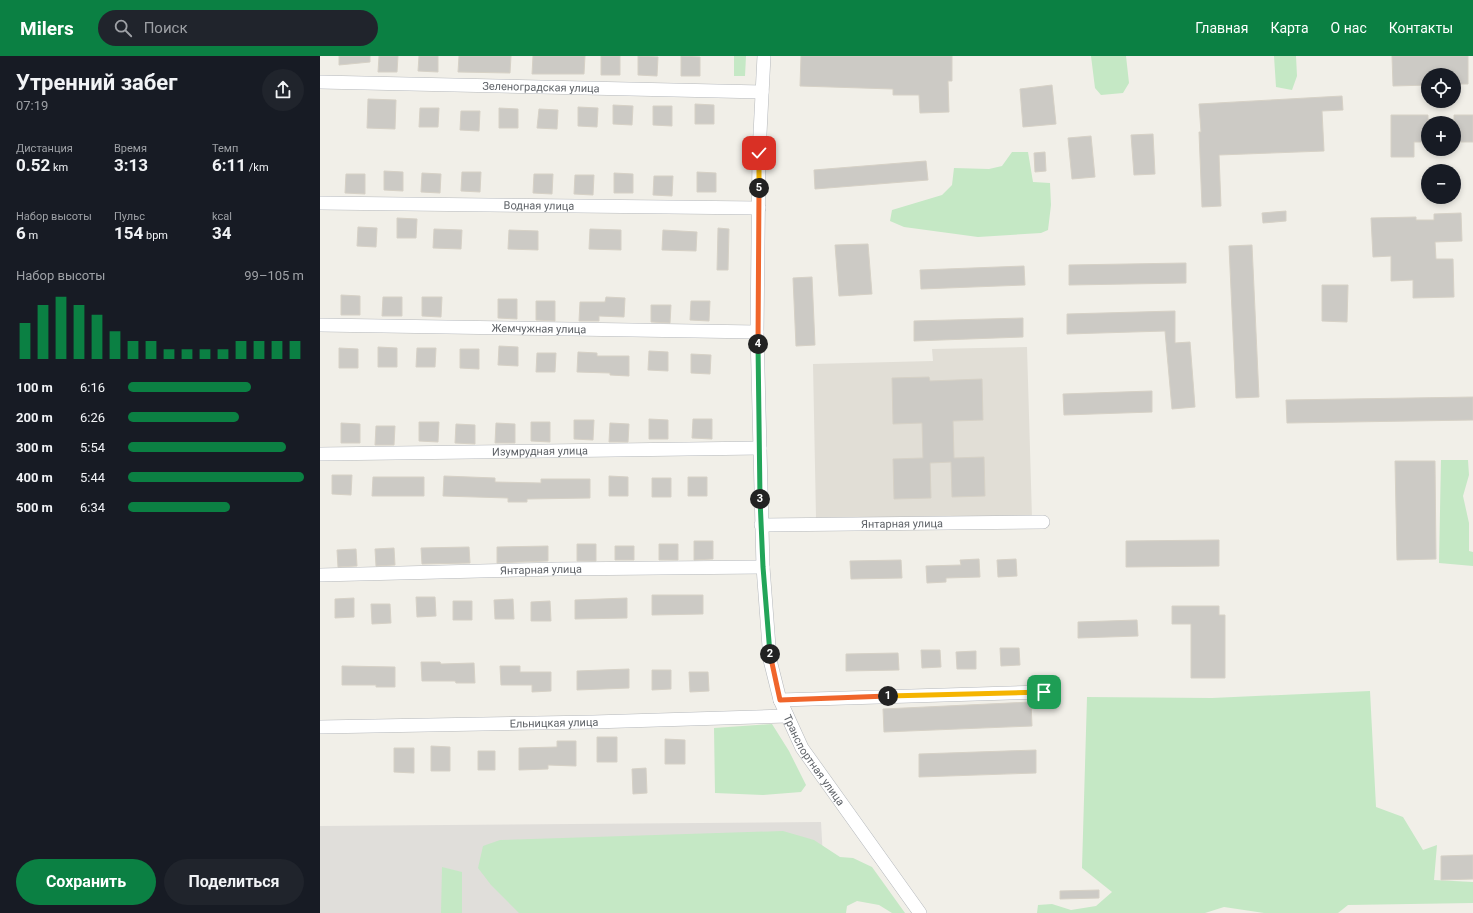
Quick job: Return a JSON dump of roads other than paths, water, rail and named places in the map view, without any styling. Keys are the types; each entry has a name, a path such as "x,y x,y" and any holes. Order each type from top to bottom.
{"street":[{"name":"Транспортная улица","path":"764,56 757,332 761,525 770,660 780,700 802,748 920,913"},
{"name":"Зеленоградская улица","path":"320,82 762,92"},
{"name":"Водная улица","path":"320,203 475,206 759,208"},
{"name":"Жемчужная улица","path":"320,325 757,332"},
{"name":"Изумрудная улица","path":"320,454 760,448"},
{"name":"Янтарная улица","path":"761,525 1043,522"},
{"name":"Янтарная улица","path":"320,575 557,569 763,567"},
{"path":"780,700 1044,692"},
{"name":"Ельницкая улица","path":"320,727 593,722 787,716"}]}
